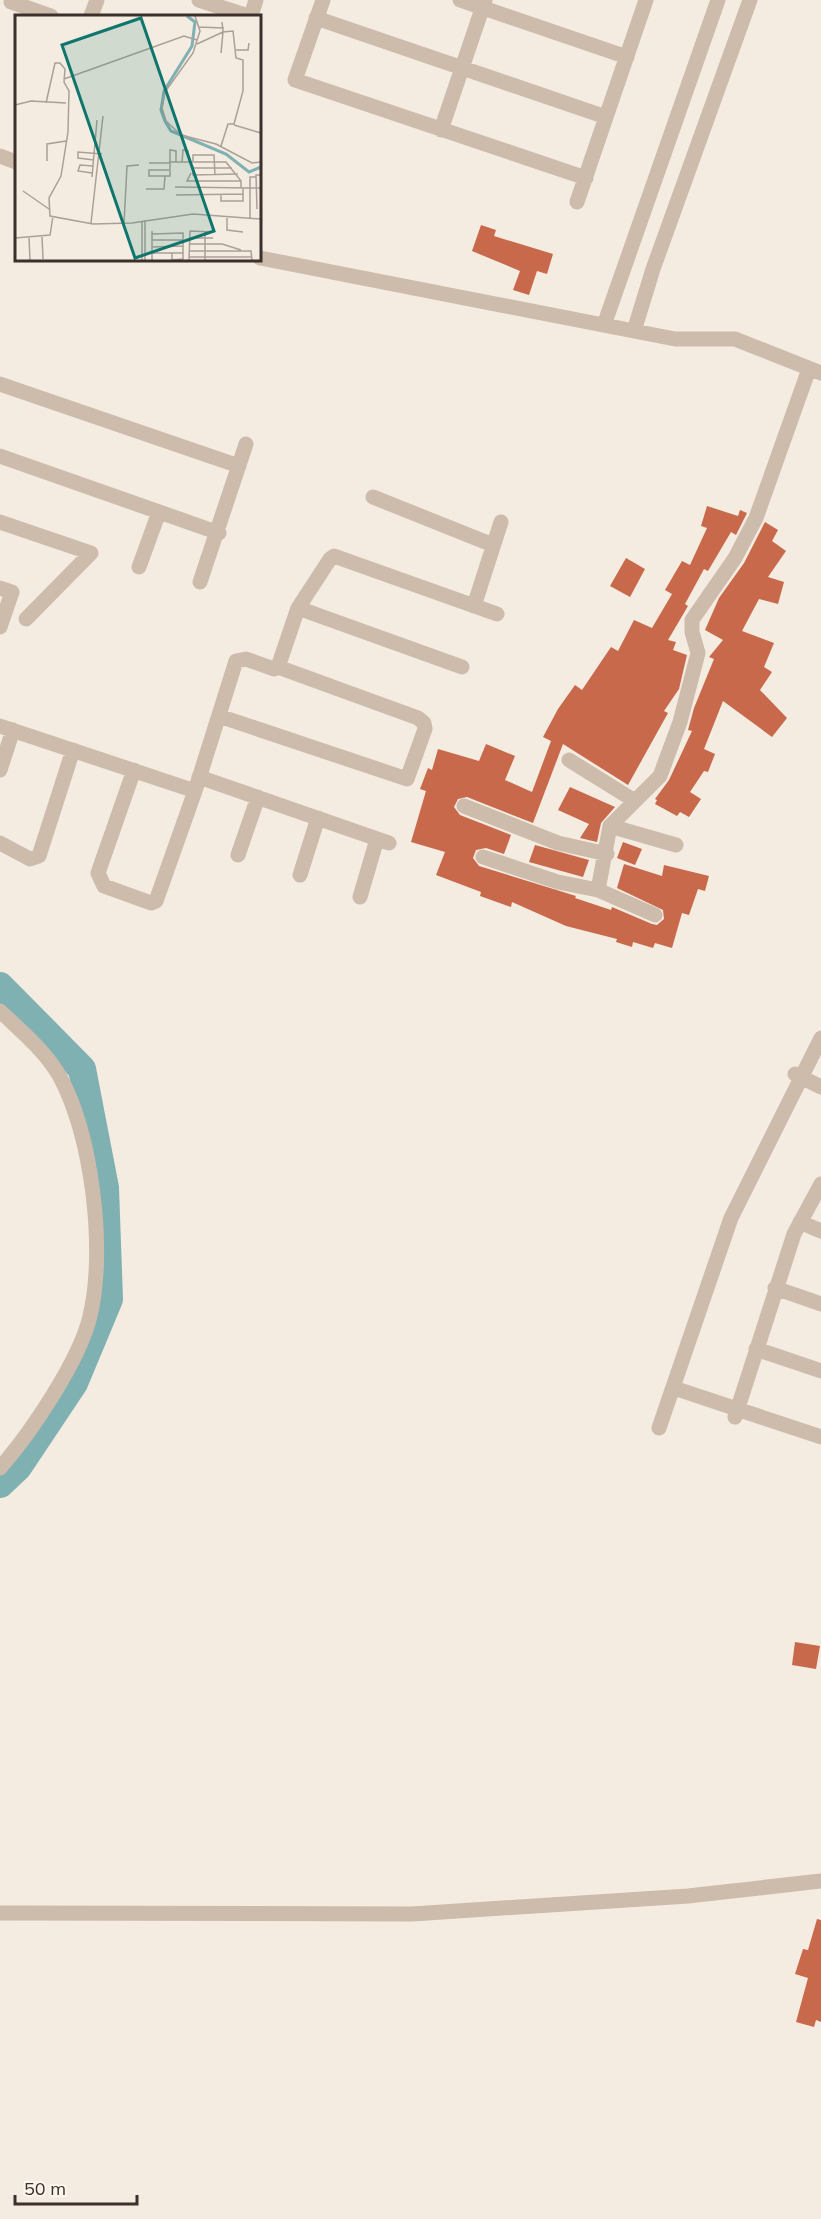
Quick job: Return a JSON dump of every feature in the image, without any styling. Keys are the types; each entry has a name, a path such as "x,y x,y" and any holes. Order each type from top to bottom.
{"street":[{"path":"91,15 97,0"},
{"path":"200,0 246,15"},
{"path":"249,15 256,0"},
{"path":"322,0 296,80 586,178"},
{"path":"460,0 483,4 627,57"},
{"path":"577,202 646,0"},
{"path":"604,325 717,0"},
{"path":"634,331 653,269 750,0"},
{"path":"11,2 48,15"},
{"path":"441,130 483,4"},
{"path":"316,18 606,117"},
{"path":"0,156 15,162"},
{"path":"261,258 675,339 735,339 815,371 756,518 735,558 692,620 692,632 698,653 680,722 660,776 610,826 607,854 598,890"},
{"path":"0,384 239,466"},
{"path":"200,582 219,533 246,444"},
{"path":"0,456 219,533"},
{"path":"373,497 493,545"},
{"path":"139,567 159,512"},
{"path":"0,522 91,553 26,619"},
{"path":"474,606 501,522"},
{"path":"278,667 298,608 334,556 497,614"},
{"path":"0,588 12,592 0,627"},
{"path":"298,608 462,667"},
{"path":"134,770 98,873 104,886 151,903 156,901 197,784 236,661 246,660 274,669 278,667 418,718 424,723 425,729 407,779 219,716"},
{"path":"0,770 7,728 134,770 258,797 383,841 360,897"},
{"path":"0,843 30,859 39,856 73,750"},
{"path":"569,760 635,801"},
{"path":"238,855 258,797"},
{"path":"464,806 558,843 607,854"},
{"path":"300,875 318,818"},
{"path":"610,826 676,845"},
{"path":"483,857 541,877 598,890 655,915"},
{"path":"0,1011 44,1054 59,1075 75,1109 92,1176 97,1268 90,1318 78,1350 66,1374 0,1468"},
{"path":"659,1428 731,1218 798,1076 821,1038"},
{"path":"798,1076 821,1087"},
{"path":"736,1413 775,1288 800,1222 821,1184"},
{"path":"800,1222 821,1231"},
{"path":"775,1288 821,1304"},
{"path":"756,1349 821,1371"},
{"path":"674,1388 736,1413 821,1437"},
{"path":"0,1913 412,1914 688,1896 821,1881"}],"building":[{"path":"481,225 496,230 494,236 553,254 547,274 537,271 529,295 513,290 520,271 472,251"},
{"path":"707,506 738,516 740,510 747,513 736,535 731,532 708,571 704,569 685,604 688,606 668,640 676,642 673,650 687,655 679,689 664,711 668,713 628,785 563,744 533,823 467,797 458,799 454,807 460,815 511,835 504,854 486,848 476,850 473,858 479,866 576,896 575,898 611,910 612,907 652,924 657,925 664,919 663,910 617,888 624,864 662,876 664,865 709,876 705,891 698,889 689,915 682,913 672,948 655,943 653,948 633,942 632,947 616,942 617,939 566,926 512,902 511,907 480,896 481,892 436,875 445,852 411,842 426,791 420,789 428,768 432,770 438,749 479,761 486,744 515,756 505,780 532,792 551,741 543,737 558,709 575,685 582,690 611,647 618,651 634,620 652,628 672,594 665,590 682,561 690,565 707,528 701,526"},
{"path":"765,522 778,530 772,541 786,551 768,577 784,582 778,604 759,599 742,631 774,643 764,667 772,672 760,690 787,718 772,737 723,701 704,749 715,754 708,772 704,771 690,792 701,799 689,817 680,812 677,816 655,804 657,800 655,799 669,780 692,731 688,730 694,708 714,659 709,657 723,640 705,630 719,598 744,563"},
{"path":"626,558 645,569 630,597 610,586"},
{"path":"570,787 615,807 601,823 597,842 580,838 589,824 558,810"},
{"path":"623,842 642,849 635,865 617,858"},
{"path":"535,845 589,860 583,877 529,862"},
{"path":"795,1642 820,1646 816,1669 792,1665"},
{"path":"817,1919 821,1920 821,2022 816,2020 814,2027 796,2022 808,1978 795,1974 803,1949 808,1950"}],"waterway":[{"path":"0,986 82,1069 105,1188 109,1299 74,1383 18,1467 0,1484"}]}
